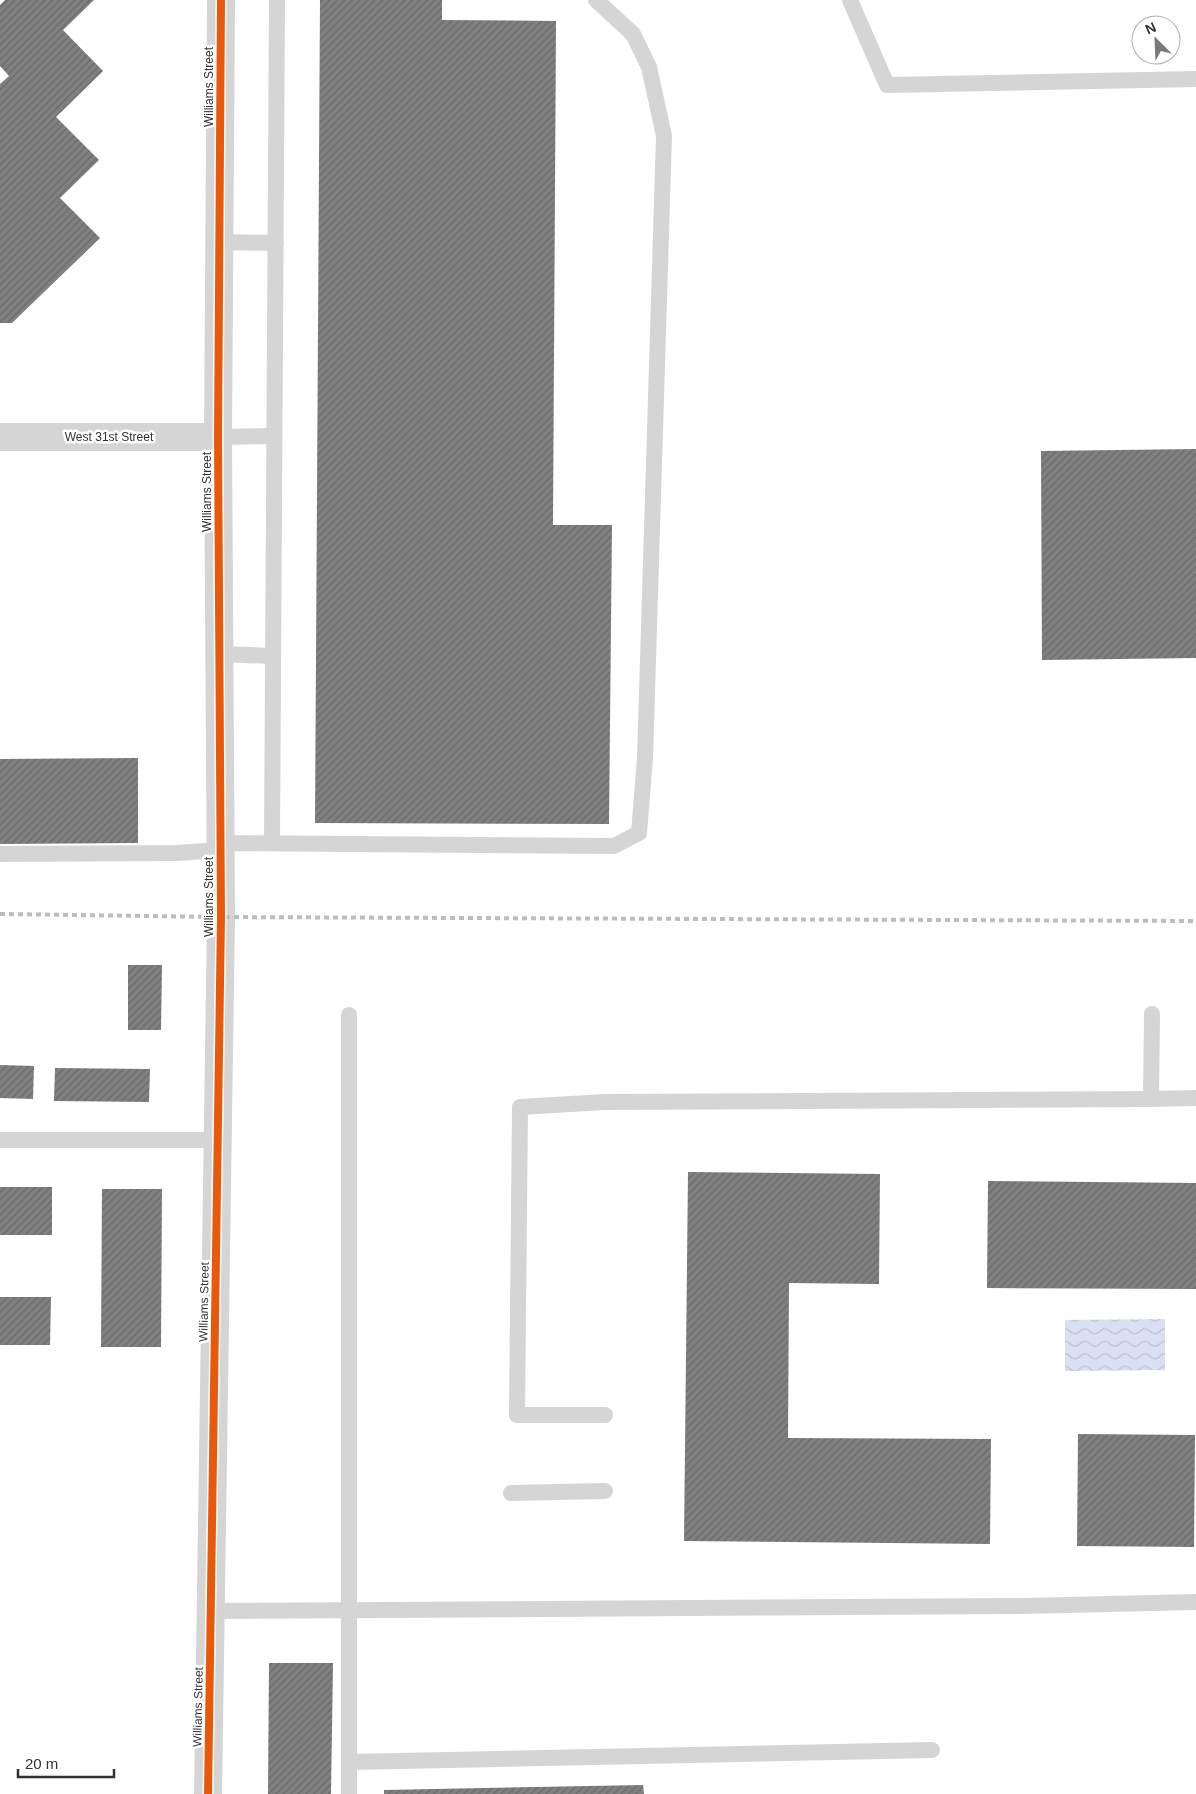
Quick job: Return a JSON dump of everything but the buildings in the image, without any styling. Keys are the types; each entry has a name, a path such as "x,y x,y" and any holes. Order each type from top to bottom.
{"street":[{"name":"Williams Street","path":"208,1794 220,846 218,437 221,0"},
{"name":"West 31st Street","path":"0,437 218,437"}],"lane":[{"path":"272,843 277,0"},
{"path":"0,854 176,853 220,846 272,843 614,846 639,833 645,748 664,136 649,67 633,34 596,0"},
{"path":"850,0 887,85 1196,79"},
{"path":"219,242 276,243"},
{"path":"218,437 274,436"},
{"path":"219,654 273,656"},
{"path":"1151,1099 1152,1014"},
{"path":"349,1016 349,1794"},
{"path":"605,1414 517,1415 520,1107 605,1102 1196,1098"},
{"path":"0,1140 217,1140"},
{"path":"511,1494 605,1491"},
{"path":"211,1611 1022,1606 1196,1602"},
{"path":"349,1762 932,1750"}],"water":[{"path":"1165,1319 1165,1370 1065,1371 1065,1320"}],"railway":[{"path":"0,914 221,917 1196,921"}],"cycle path":[{"path":"208,1794 221,917 218,437 221,0"}]}
